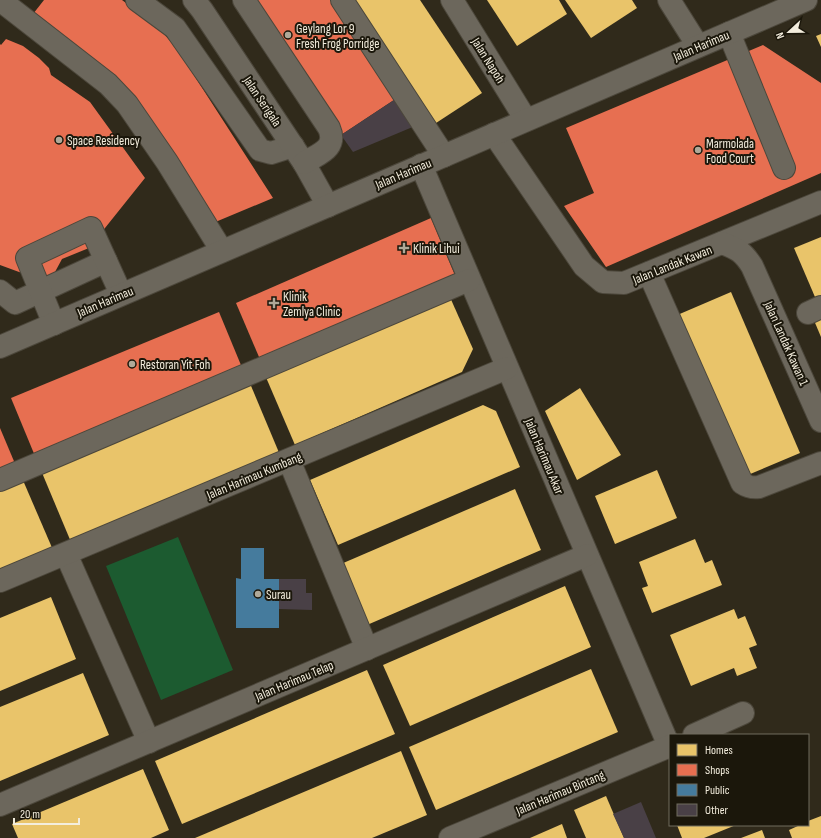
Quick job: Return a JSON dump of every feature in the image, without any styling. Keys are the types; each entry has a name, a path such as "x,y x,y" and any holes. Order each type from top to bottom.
{"street":[{"path":"0,0 108,84 127,104 167,162 222,251"},
{"path":"137,0 175,28 260,150 270,153 298,154 324,151 329,147 332,141 332,134 329,128 244,0"},
{"name":"Jalan Serigala","path":"194,0 298,154 328,206"},
{"path":"342,0 444,156"},
{"name":"Jalan Napoh","path":"452,0 526,120"},
{"path":"669,0 698,46"},
{"name":"Jalan Harimau","path":"3,342 54,324 806,0"},
{"path":"729,33 784,168"},
{"name":"Jalan Landak Kawan","path":"494,134 584,266 603,282 624,283 821,202"},
{"name":"Jalan Harimau Akar","path":"421,165 669,746"},
{"path":"752,266 756,239 763,226"},
{"path":"54,324 27,258 92,228 121,294"},
{"name":"Jalan Landak Kawan 1","path":"722,243 744,253 752,266 821,421"},
{"path":"0,291 15,303 106,261"},
{"path":"649,273 742,484 753,488 759,487 821,462"},
{"path":"0,480 469,280"},
{"name":"Jalan Harimau Kumbang","path":"0,582 507,368"},
{"path":"289,460 367,649"},
{"path":"66,554 149,742"},
{"name":"Jalan Harimau Telap","path":"0,805 587,555"},
{"path":"696,734 743,713"},
{"name":"Jalan Harimau Bintang","path":"450,838 669,746"}],"green space":[{"path":"178,537 233,670 161,700 106,566"}],"building: Homes":[{"path":"354,0 420,0 482,93 436,123"},
{"path":"487,0 559,0 567,14 517,46"},
{"path":"565,0 632,0 637,8 591,38"},
{"path":"821,34 821,47 816,36"},
{"path":"58,102 72,114 75,109 89,122 73,140 88,154 74,170 70,166 62,174 65,177 46,198 43,195 22,221 21,219 7,235 9,237 2,245 0,243 0,148 6,140 4,138 22,117 25,119 33,111 43,119"},
{"path":"821,237 821,303 818,304 794,248"},
{"path":"731,292 800,453 743,477 675,316"},
{"path":"449,295 473,349 462,372 295,445 265,375"},
{"path":"821,315 821,337 813,318"},
{"path":"249,381 280,455 71,542 40,468"},
{"path":"580,388 621,455 577,480 545,411"},
{"path":"483,405 496,411 520,467 338,545 310,480"},
{"path":"657,470 677,518 615,544 595,496"},
{"path":"22,478 53,550 0,573 0,488"},
{"path":"515,489 541,550 367,625 341,564"},
{"path":"695,539 705,563 712,560 722,585 652,613 642,588 648,586 639,562"},
{"path":"565,586 591,647 410,726 383,665"},
{"path":"51,597 76,659 0,691 0,618"},
{"path":"734,609 738,619 745,616 757,645 749,648 757,668 737,676 734,668 691,686 670,635"},
{"path":"591,669 618,732 436,810 409,747"},
{"path":"367,670 395,734 182,824 155,761"},
{"path":"83,673 109,735 0,781 0,707"},
{"path":"401,751 427,815 372,838 195,838"},
{"path":"143,769 169,830 151,838 18,838 12,824"},
{"path":"606,796 624,838 586,838 574,810"},
{"path":"821,816 821,838 792,838 789,830 798,826 809,826 809,821"},
{"path":"562,824 567,838 530,838"},
{"path":"677,826 734,826 704,838 682,838"},
{"path":"762,830 765,838 741,838"}],"building: Shops":[{"path":"44,0 122,0 158,27 177,49 273,198 213,223 70,42 33,14"},
{"path":"251,0 332,0 397,98 341,135"},
{"name":"Space Residency","path":"6,39 23,46 39,58 49,68 51,75 90,102 145,178 89,248 62,259 49,283 0,265 0,44 1,45"},
{"name":"Marmolada Food Court","path":"763,45 821,83 821,173 606,267 564,206 594,193 566,128"},
{"path":"431,218 457,280 262,364 236,303"},
{"path":"219,312 243,370 35,456 11,398"},
{"path":"0,428 16,466 0,473"}],"building: Public":[{"name":"Surau","path":"241,548 264,548 264,579 279,579 279,628 236,628 236,578 241,579"}],"building: Other":[{"path":"397,98 415,126 353,152 341,135"},
{"path":"279,579 306,579 306,593 312,593 312,610 279,609"},
{"path":"641,802 656,838 624,838 613,814"}],"place":[{"name":"Geylang Lor 9 Fresh Frog Porridge","path":"288,35"},
{"name":"Space Residency","path":"59,140"},
{"name":"Marmolada Food Court","path":"698,150"},
{"name":"Klinik Lihui","path":"404,248"},
{"name":"Klinik Zemlya Clinic","path":"274,303"},
{"name":"Restoran Yit Foh","path":"132,364"},
{"name":"Surau","path":"258,594"}]}
